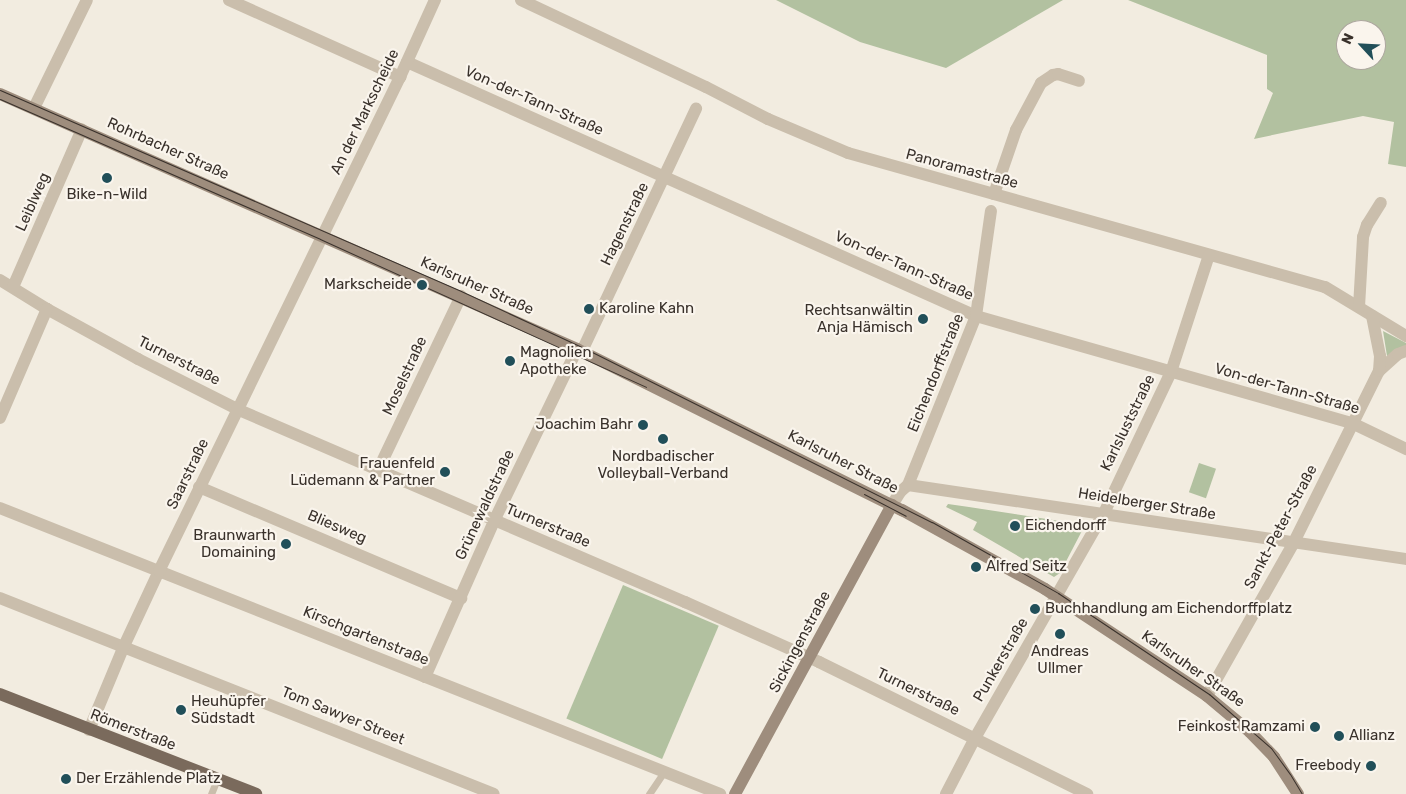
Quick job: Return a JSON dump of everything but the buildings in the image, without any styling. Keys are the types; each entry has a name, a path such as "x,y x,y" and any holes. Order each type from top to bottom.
{"main road":[{"name":"Rohrbacher Straße","path":"0,94 322,235"},
{"name":"Karlsruher Straße","path":"322,235 580,350 892,505 1056,596 1207,696 1250,732 1274,757 1298,794"},
{"name":"Sickingenstraße","path":"735,794 892,505"},
{"name":"Römerstraße","path":"0,694 256,794"}],"street":[{"path":"34,108 87,0"},
{"path":"229,0 400,77"},
{"name":"Panoramastraße","path":"521,0 812,139 891,166 1325,287 1406,336"},
{"name":"An der Markscheide","path":"322,235 436,1"},
{"name":"Von-der-Tann-Straße","path":"407,62 976,316 1354,424 1406,449"},
{"path":"994,194 1016,130 1041,84 1046,78 1058,74 1079,81"},
{"name":"Hagenstraße","path":"580,350 665,177 696,109"},
{"name":"Leiblweg","path":"12,287 82,129"},
{"path":"1359,307 1362,237 1381,203"},
{"name":"Eichendorffstraße","path":"908,485 976,316 991,211"},
{"name":"Saarstraße","path":"89,730 124,646 199,486 239,410 322,235"},
{"name":"Karlsluststraße","path":"1056,596 1104,513 1171,372 1209,255"},
{"name":"Turnerstraße","path":"0,280 47,309 161,371 239,410 685,602 810,658 1087,794"},
{"name":"Moselstraße","path":"378,470 461,296"},
{"path":"0,418 47,309"},
{"name":"Sankt-Peter-Straße","path":"1372,316 1379,348 1379,371"},
{"name":"Grünewaldstraße","path":"425,677 494,521 580,350"},
{"name":"Sankt-Peter-Straße","path":"1207,696 1293,544 1379,371 1398,354 1406,351"},
{"path":"892,505 900,492 908,485"},
{"name":"Heidelberger Straße","path":"908,485 1104,513 1293,544 1406,560"},
{"name":"Bliesweg","path":"199,486 461,598"},
{"name":"Kirschgartenstraße","path":"0,508 720,794"},
{"name":"Punkerstraße","path":"946,794 1056,596"},
{"name":"Tom Sawyer Street","path":"0,598 494,794"}],"lane":[{"path":"649,794 664,772"},
{"path":"211,794 217,779"}],"green space":[{"path":"776,0 1063,0 946,68 860,42"},
{"path":"1128,0 1406,0 1406,167 1388,164 1394,122 1363,116 1254,139 1273,93 1267,89 1267,55"},
{"path":"1383,331 1406,343 1406,347 1387,356"},
{"path":"1199,463 1216,469 1206,498 1189,492"},
{"path":"948,504 1085,525 1060,573 1054,577 973,530 977,522 946,507"},
{"path":"623,585 719,626 662,759 566,718"}],"tram line":[{"path":"0,90 461,291 584,348 932,522 1058,593 1209,694 1271,748 1302,794"},
{"path":"0,99 320,239 646,387"},
{"path":"864,494 906,516"}],"place":[{"name":"Bike-n-Wild","path":"107,178"},
{"name":"Markscheide","path":"422,285"},
{"name":"Karoline Kahn","path":"589,309"},
{"name":"Rechtsanwältin Anja Hämisch","path":"923,319"},
{"name":"Magnolien Apotheke","path":"510,361"},
{"name":"Joachim Bahr","path":"643,425"},
{"name":"Nordbadischer Volleyball-Verband","path":"663,439"},
{"name":"Frauenfeld Lüdemann & Partner","path":"445,472"},
{"name":"Eichendorff","path":"1015,526"},
{"name":"Braunwarth Domaining","path":"286,544"},
{"name":"Alfred Seitz","path":"976,567"},
{"name":"Buchhandlung am Eichendorffplatz","path":"1035,609"},
{"name":"Andreas Ullmer","path":"1060,634"},
{"name":"Heuhüpfer Südstadt","path":"181,710"},
{"name":"Feinkost Ramzami","path":"1315,727"},
{"name":"Allianz","path":"1339,736"},
{"name":"Freebody","path":"1371,766"},
{"name":"Der Erzählende Platz","path":"66,779"}]}
